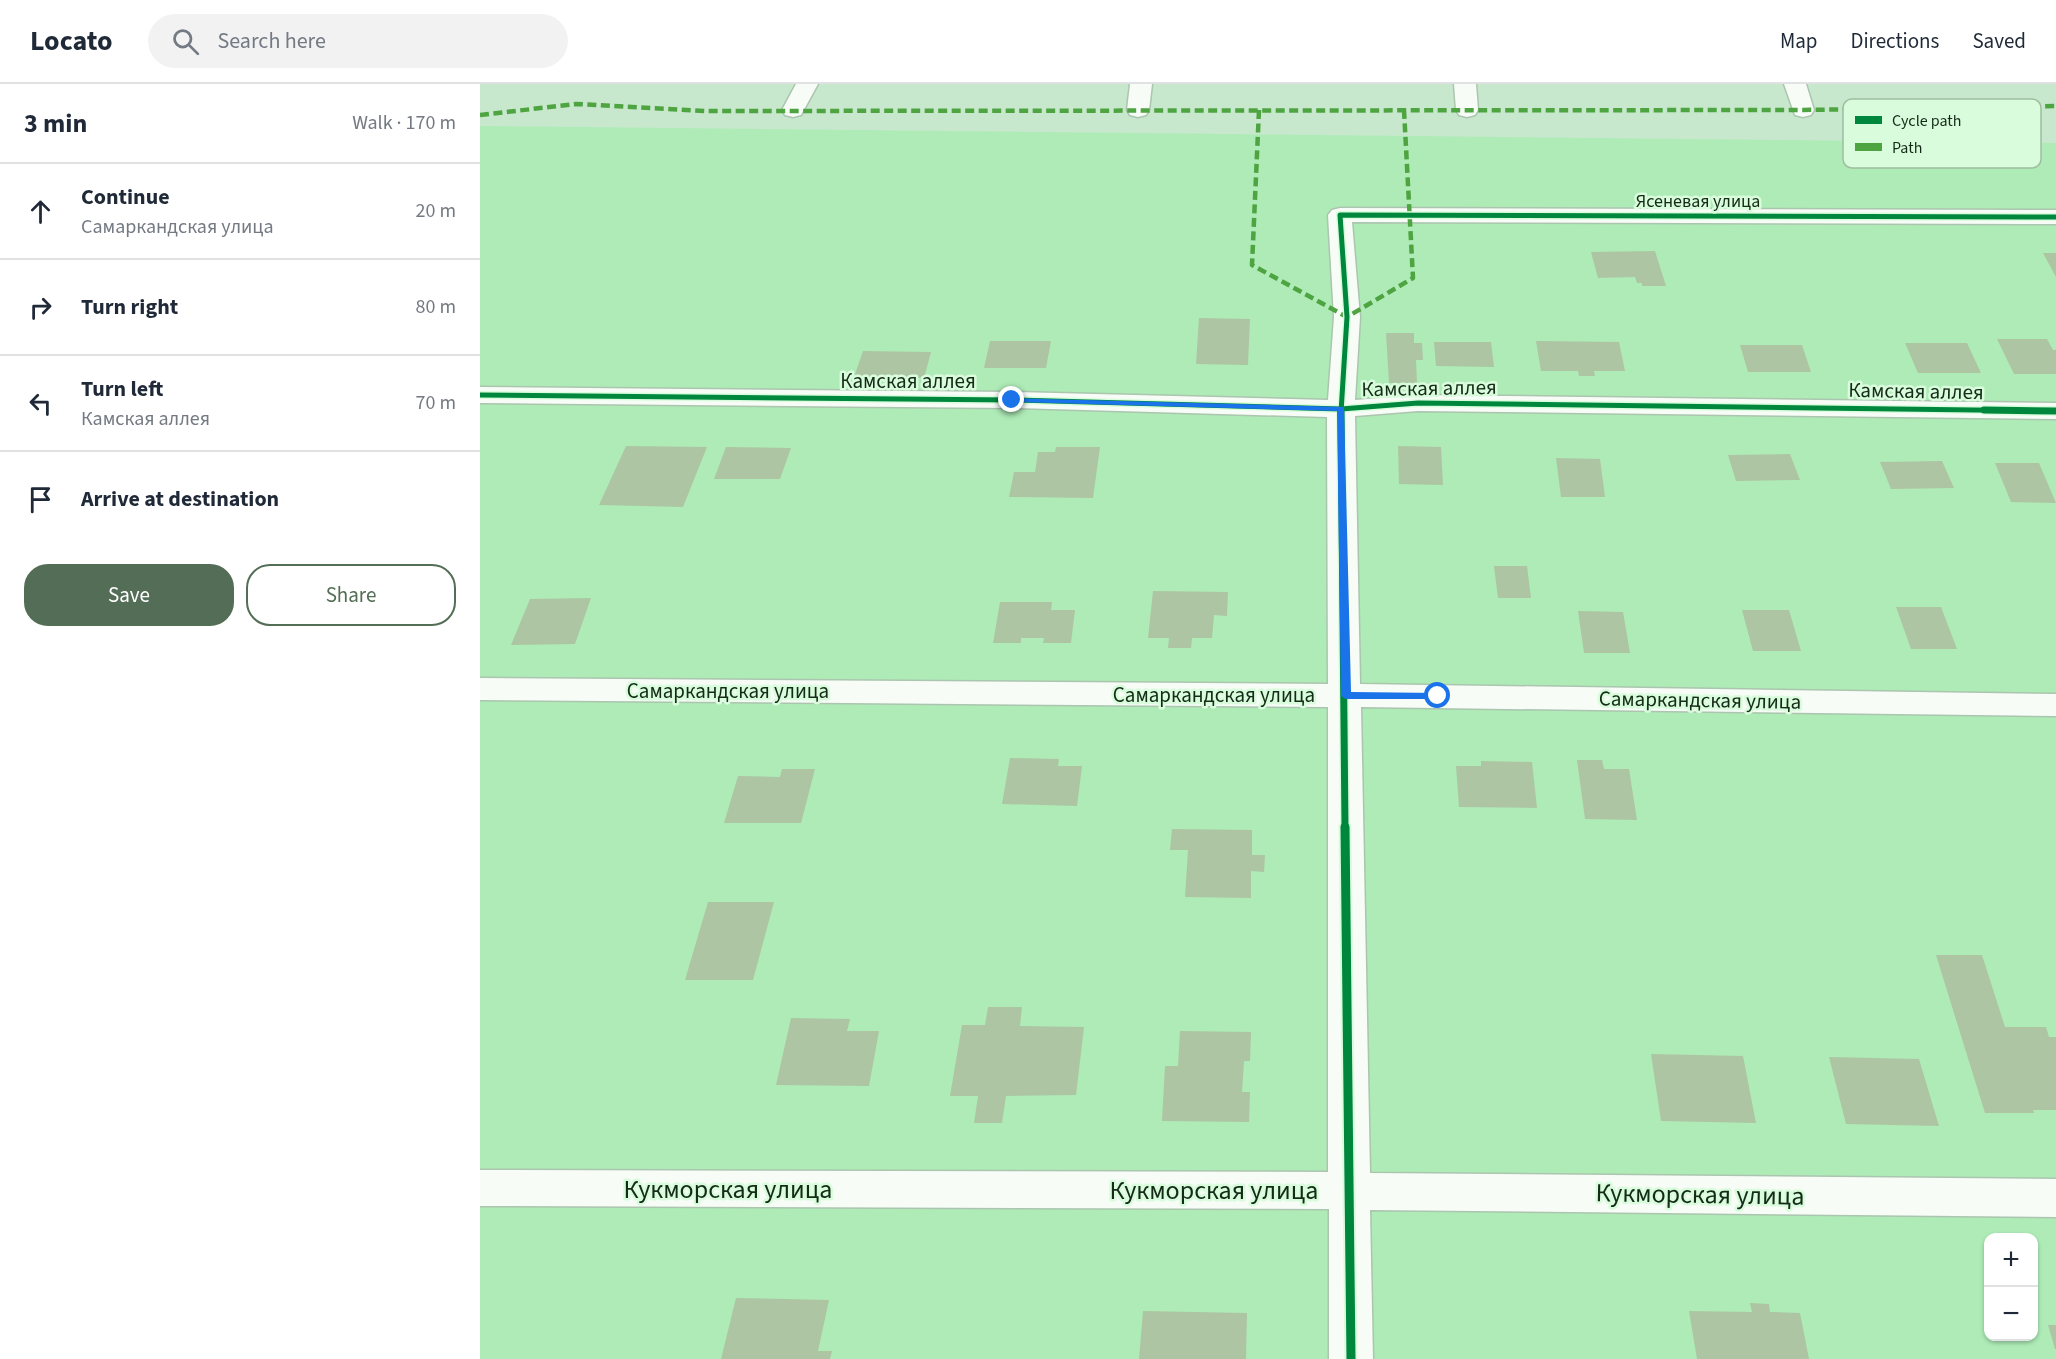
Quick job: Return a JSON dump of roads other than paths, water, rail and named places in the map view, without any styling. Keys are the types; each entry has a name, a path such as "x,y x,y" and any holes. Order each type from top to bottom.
{"street":[{"path":"794,110 807,84"},
{"path":"1138,110 1141,84"},
{"path":"1466,84 1467,110"},
{"path":"1795,84 1803,110"},
{"name":"Ясеневая улица","path":"1341,409 1347,317 1341,215 2056,217"},
{"name":"Камская аллея","path":"480,395 1012,400 1341,409 1418,403 2056,411"},
{"path":"1341,409 1346,696 1351,1359"},
{"name":"Самаркандская улица","path":"480,689 2056,705"},
{"name":"Кукморская улица","path":"480,1188 1350,1191 2056,1198"}]}
